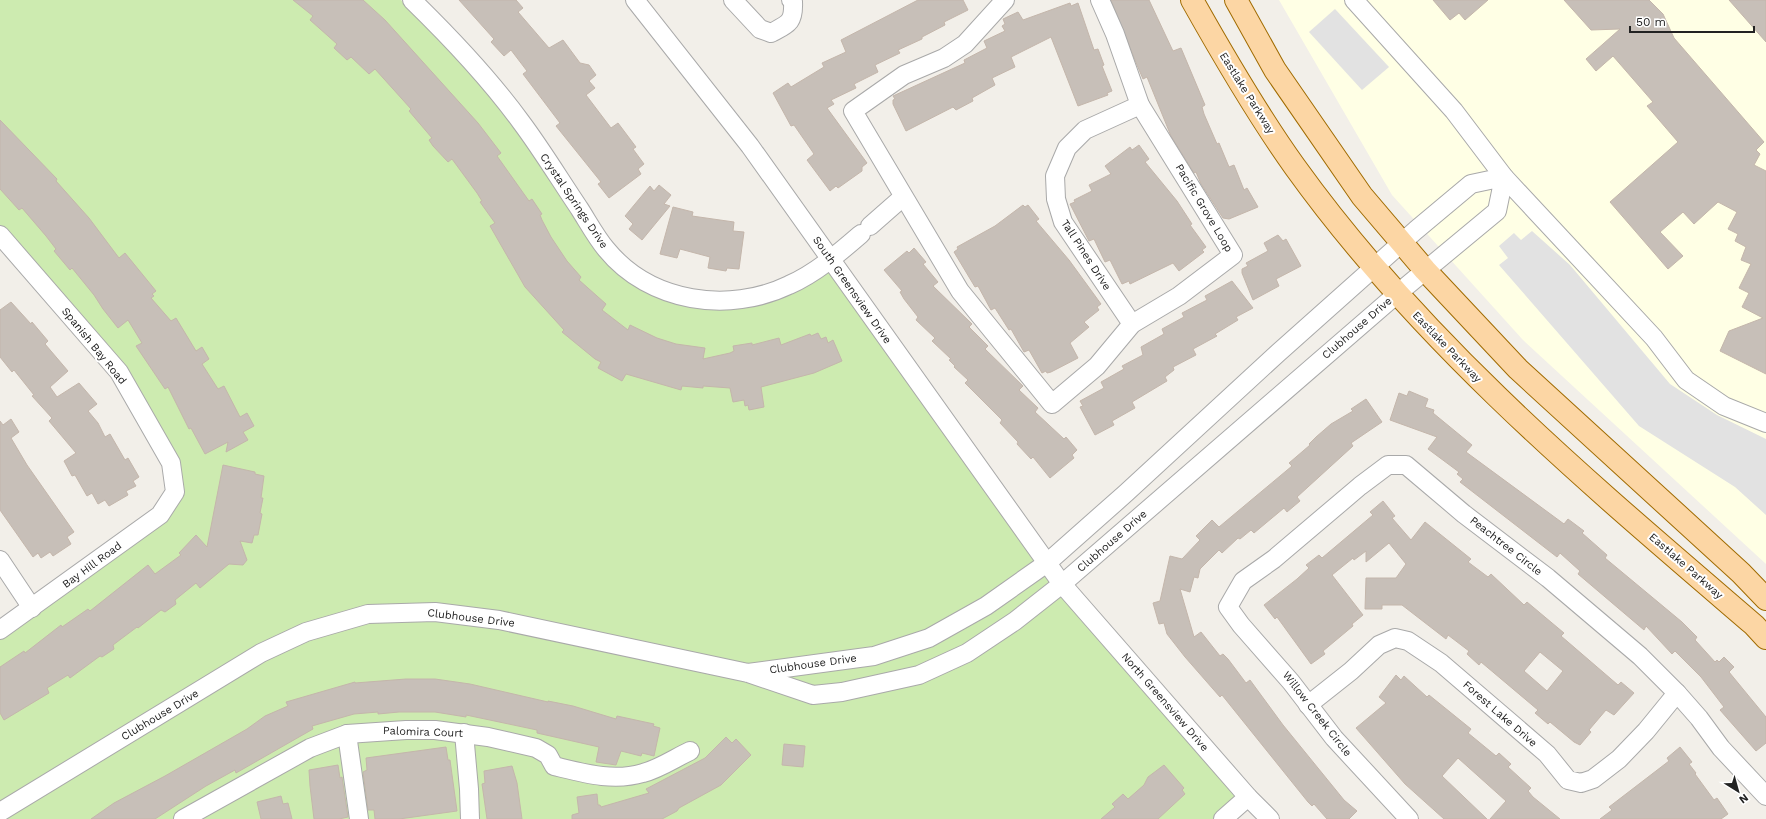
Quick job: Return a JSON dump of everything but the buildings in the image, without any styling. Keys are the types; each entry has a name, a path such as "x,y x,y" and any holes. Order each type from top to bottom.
{"main road":[{"name":"Eastlake Parkway","path":"1192,0 1228,63 1294,166 1397,294 1480,382 1588,482 1754,625 1766,638"},
{"path":"1236,0 1275,70 1362,196 1425,270 1518,369 1741,574 1766,599"}],"street":[{"name":"Crystal Springs Drive","path":"412,0 479,68 517,116 606,250 630,271 649,283 686,297 704,300 737,301 760,297 780,290 831,260"},
{"name":"South Greensview Drive","path":"635,0 750,146 1062,584"},
{"path":"733,0 760,29 770,32 786,25 794,15 793,2 791,0"},
{"name":"Pacific Grove Loop","path":"1005,0 965,44 944,58 904,75 853,110 903,197 960,291 1052,404 1097,366 1132,324 1179,296 1233,255 1140,105 1116,34 1100,0"},
{"path":"1354,0 1454,111 1504,177 1654,338 1686,380 1724,406 1766,423"},
{"name":"Tall Pines Drive","path":"1132,324 1063,222 1056,199 1055,176 1067,148 1085,130 1140,105"},
{"name":"Clubhouse Drive","path":"9,812 261,653 306,632 368,614 435,612 499,620 748,673 813,695 842,692 918,676 967,653 1015,621 1062,584 1397,294 1497,211 1504,177 1471,184 1374,267 1047,563 986,606 929,638 874,656 748,673"},
{"path":"831,260 903,197"},
{"name":"Spanish Bay Road","path":"0,235 119,372 171,463 175,492"},
{"name":"Peachtree Circle","path":"1228,606 1243,581 1274,559 1360,486 1388,465 1406,465 1464,514 1548,578 1640,656 1677,693 1699,718 1721,748 1766,796"},
{"name":"Bay Hill Road","path":"0,630 160,515 175,492"},
{"path":"0,560 32,608"},
{"name":"North Greensview Drive","path":"1062,584 1248,797 1270,819"},
{"name":"Willow Creek Circle","path":"1228,606 1356,763 1409,819"},
{"name":"Forest Lake Drive","path":"1308,705 1351,671 1379,645 1395,638 1408,641 1441,663 1546,754 1568,780 1581,783 1593,779 1619,759 1646,731 1677,693"},
{"name":"Palomira Court","path":"183,819 310,748 348,734 406,730 464,733 536,748 548,755 554,766 589,774 620,777 643,773 690,751"},
{"path":"464,733 470,819"},
{"path":"348,734 359,819"},
{"path":"1223,819 1248,797"}],"shaded area":[{"path":"1279,0 1766,0 1766,564 1523,340 1392,195"},
{"path":"1335,9 1389,67 1362,90 1309,32"},
{"path":"1532,231 1570,265 1670,384 1717,415 1766,439 1766,515 1735,487 1639,426 1499,265 1508,258 1499,246 1514,233 1521,240"}],"green space":[{"path":"0,0 401,0 448,47 489,95 526,144 585,235 637,284 756,298 820,257 1017,530 1250,795 1223,819 0,819 0,626 153,514 168,490 167,474 124,388 0,239"}]}
